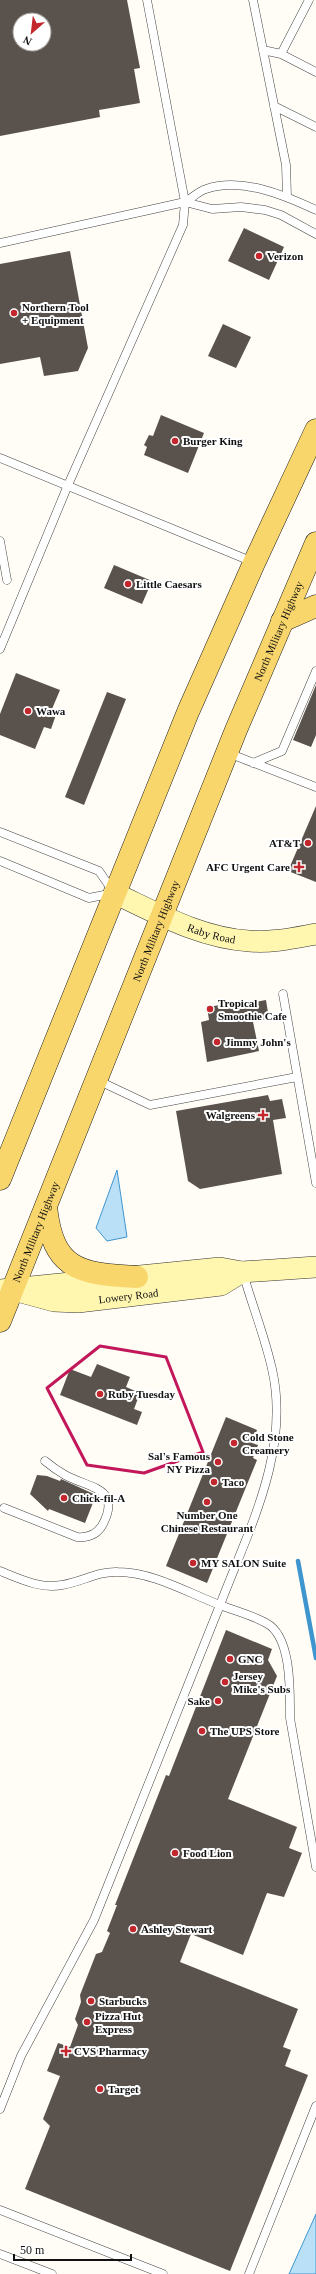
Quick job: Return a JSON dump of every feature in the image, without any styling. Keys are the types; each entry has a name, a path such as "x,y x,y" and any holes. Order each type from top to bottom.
{"main road":[{"path":"0,1179 188,712 254,562 316,430"},
{"name":"North Military Highway","path":"0,1321 6,1290 46,1206 227,753 316,543"},
{"path":"282,621 316,606"},
{"path":"46,1206 48,1228 63,1258 73,1266 104,1275 137,1277"}],"street":[{"name":"Raby Road","path":"114,893 162,916 206,934 249,941 280,940 316,934"},
{"name":"Lowery Road","path":"6,1290 220,1268 242,1272 316,1267"},
{"name":"Lowery Road","path":"6,1290 54,1302 78,1302 221,1285 242,1272"}],"lane":[{"path":"0,649 68,485 183,225 185,202 147,0"},
{"path":"253,0 286,165 287,196"},
{"path":"281,54 308,0"},
{"path":"263,50 281,54 316,72"},
{"path":"274,106 316,127"},
{"path":"0,243 185,202 205,189 224,186 265,190 287,196 316,210"},
{"path":"185,202 212,209 241,207 265,210 281,216 316,234"},
{"path":"0,458 254,562"},
{"path":"0,541 7,580"},
{"path":"253,763 282,751 316,671"},
{"path":"227,753 316,787"},
{"path":"0,832 100,871 114,893 89,898 0,860"},
{"path":"283,994 316,1183"},
{"path":"97,1080 150,1105 297,1077"},
{"path":"0,2109 21,2056 94,1920 265,1489 274,1448 276,1421 272,1370 242,1272"},
{"path":"4,1508 77,1537 87,1538 98,1531 108,1510 108,1499 100,1490 65,1475 45,1461"},
{"path":"0,1571 30,1583 48,1586 62,1586 105,1572 140,1574 267,1623 282,1639 290,1697 290,1718 316,1867"},
{"path":"249,2274 316,2106"},
{"path":"0,2210 163,2274"},
{"path":"0,2254 52,2274"}],"highlighted area":[{"path":"100,1346 166,1357 203,1452 144,1473 87,1465 47,1388"}],"water":[{"path":"117,1170 127,1237 107,1241 96,1228"},
{"path":"316,2214 316,2274 289,2274"}],"building":[{"path":"0,0 127,0 140,68 134,69 140,103 99,110 100,117 0,136"},
{"path":"244,228 284,247 269,280 228,261"},
{"path":"70,251 88,348 78,371 44,376 40,357 0,364 0,264"},
{"path":"223,324 251,337 236,368 208,356"},
{"path":"161,415 204,433 188,473 144,455 147,447 144,445 149,435 153,436"},
{"name":"Little Caesars","path":"114,565 152,581 142,604 104,588"},
{"name":"Wawa","path":"16,673 60,690 52,709 57,712 51,729 44,727 35,749 0,735 0,714"},
{"path":"316,685 316,735 311,747 293,740"},
{"name":"Wawa","path":"107,692 126,699 84,805 65,797"},
{"path":"316,806 316,882 288,871"},
{"path":"254,1000 255,1002 266,1000 269,1019 253,1022 259,1051 207,1062 201,1022 209,1020 207,1007"},
{"name":"Walgreens","path":"268,1095 270,1101 282,1099 286,1118 273,1120 282,1174 200,1189 188,1181 176,1111"},
{"name":"Ruby Tuesday","path":"97,1364 130,1377 126,1387 140,1393 134,1409 142,1412 137,1425 60,1395 70,1369 91,1377"},
{"path":"226,1417 257,1430 252,1443 258,1445 253,1458 257,1460 207,1583 166,1566"},
{"name":"Chick-fil-A","path":"37,1475 47,1476 60,1481 61,1479 96,1495 85,1523 49,1509 48,1511 30,1494"},
{"path":"226,1630 272,1649 268,1660 277,1676 228,1799 297,1827 289,1848 302,1853 284,1897 267,1893 243,1955 191,1934 180,1962 298,2009 283,2047 291,2050 285,2066 308,2075 230,2271 25,2189 50,2126 43,2119 60,2076 47,2071 58,2043 70,2047 78,2025 75,2019 81,2002 80,1995 96,1954 102,1952 110,1933 107,1931 117,1905 115,1905 166,1775 169,1776"}],"waterway":[{"path":"298,1561 316,1658"}],"place":[{"name":"Verizon","path":"259,256"},
{"name":"Northern Tool + Equipment","path":"14,313"},
{"name":"Burger King","path":"175,441"},
{"name":"Little Caesars","path":"128,584"},
{"name":"Wawa","path":"28,711"},
{"name":"AT&T","path":"308,843"},
{"name":"AFC Urgent Care","path":"299,867"},
{"name":"Tropical Smoothie Cafe","path":"210,1009"},
{"name":"Jimmy John's","path":"217,1042"},
{"name":"Walgreens","path":"263,1115"},
{"name":"Ruby Tuesday","path":"100,1394"},
{"name":"Cold Stone Creamery","path":"234,1443"},
{"name":"Sal's Famous NY Pizza","path":"218,1462"},
{"name":"Taco","path":"214,1482"},
{"name":"Chick-fil-A","path":"64,1498"},
{"name":"Number One Chinese Restaurant","path":"207,1502"},
{"name":"MY SALON Suite","path":"193,1563"},
{"name":"GNC","path":"230,1659"},
{"name":"Jersey Mike's Subs","path":"225,1682"},
{"name":"Sake","path":"218,1701"},
{"name":"The UPS Store","path":"202,1731"},
{"name":"Food Lion","path":"175,1853"},
{"name":"Ashley Stewart","path":"133,1929"},
{"name":"Starbucks","path":"91,2001"},
{"name":"Pizza Hut Express","path":"87,2022"},
{"name":"CVS Pharmacy","path":"66,2051"},
{"name":"Target","path":"100,2089"}]}
